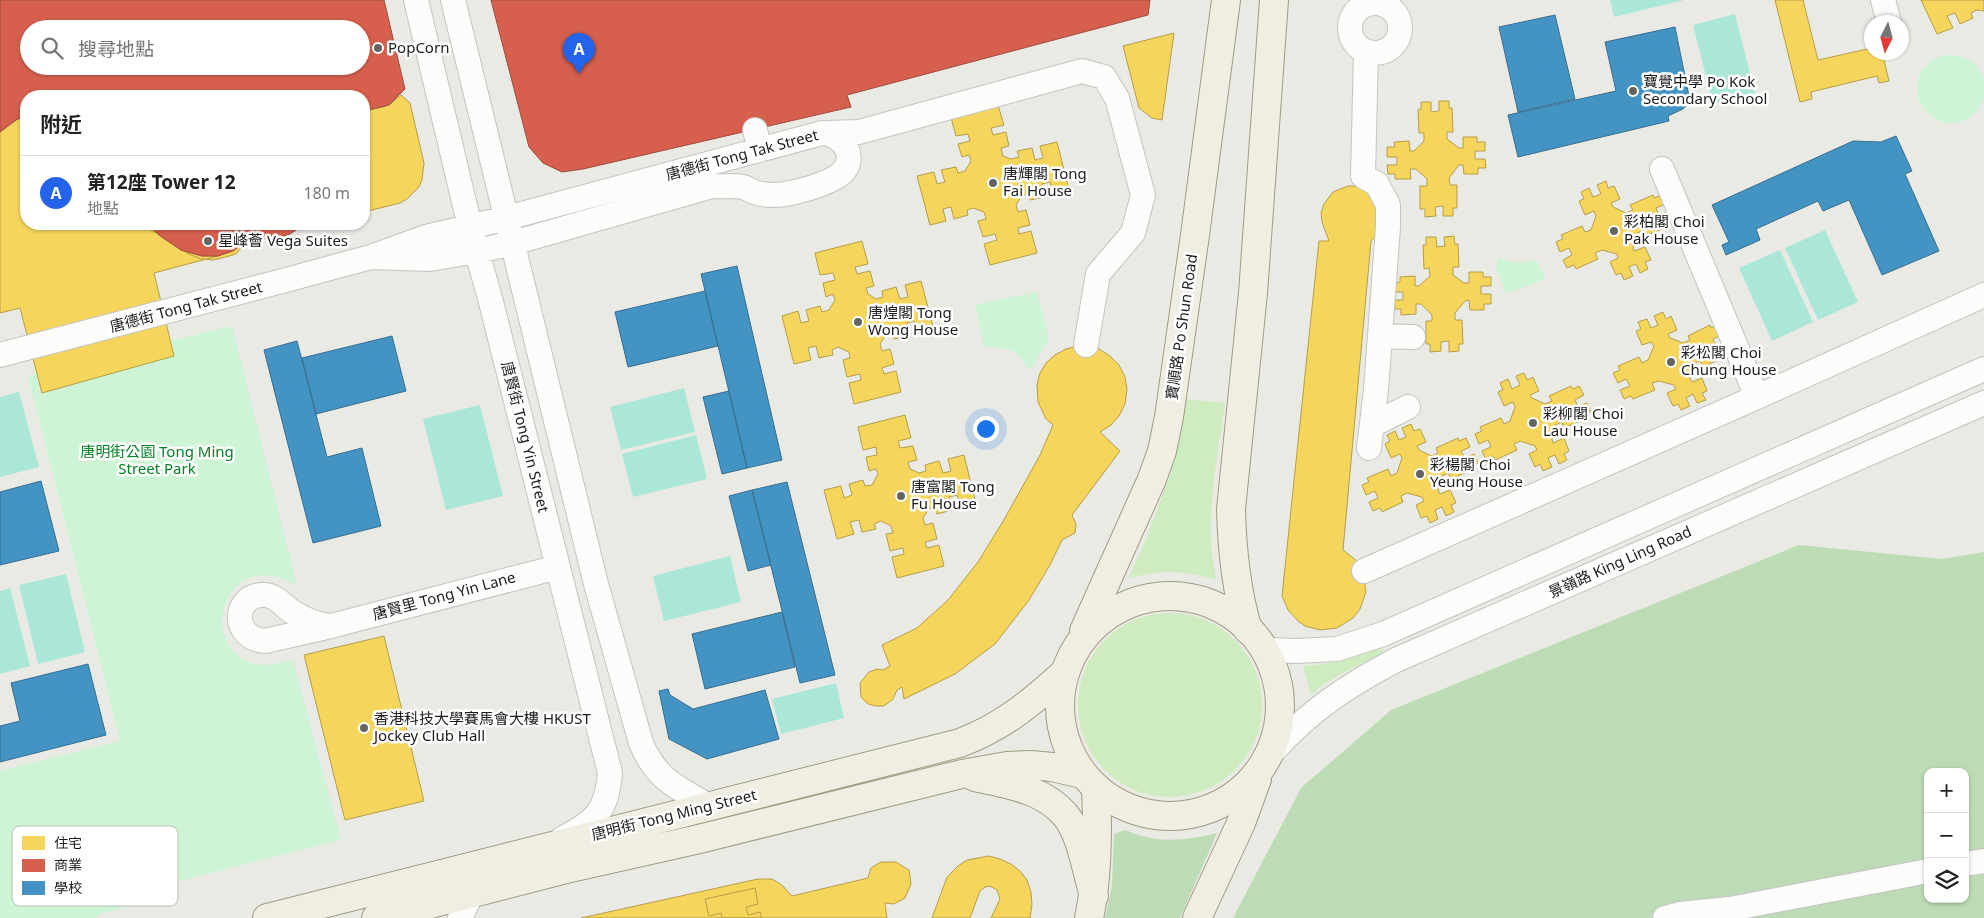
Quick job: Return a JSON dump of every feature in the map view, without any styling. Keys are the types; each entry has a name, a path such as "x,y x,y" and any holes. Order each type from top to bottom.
{"main road":[{"name":"寶順路 Po Shun Road","path":"1081,639 1152,479 1162,451 1169,416 1195,235 1226,0"},
{"path":"1248,630 1236,573 1231,509 1253,293 1274,0"},
{"path":"1196,918 1240,823 1257,778 1274,750 1281,720 1281,700 1278,679 1267,650 1248,630 1225,612 1207,603 1167,596 1147,598 1116,610 1094,625 1081,639 1070,656 1063,674 1059,699 1060,725 1068,750 1089,781 1124,806 1143,812 1181,816 1199,814 1218,806 1237,796 1257,778"},
{"name":"唐明街 Tong Ming Street","path":"268,918 960,743 1002,724 1036,699 1063,674"},
{"name":"唐明街 Tong Ming Street","path":"391,916 465,906 570,868 962,774 1007,766 1052,766 1089,781"},
{"path":"962,774 1032,791 1056,806 1067,816 1072,826 1091,907"},
{"path":"1089,781 1097,822 1091,907"}],"street":[{"name":"唐賢街 Tong Yin Street","path":"416,0 470,227 492,302 610,773 608,792 601,810 585,826 547,847"},
{"path":"453,0 596,584 641,743 653,766 665,779 678,790 709,806"},
{"path":"1883,0 1887,15"},
{"path":"1366,4 1398,4 1398,37 1394,44 1381,52 1366,51 1358,46 1350,32 1353,15 1366,4"},
{"path":"1366,51 1363,176 1378,184 1388,205 1380,336 1369,448"},
{"path":"822,133 859,132 1082,71 1104,77 1117,98 1143,195 1133,233 1098,274 1086,345"},
{"path":"848,157 859,132"},
{"name":"唐德街 Tong Tak Street","path":"0,355 371,257 426,237 507,218 757,140 822,133 840,139 847,150 848,157 844,170 838,176 797,192 778,195 757,193 742,187 712,186 513,243 477,251 430,259 371,257"},
{"path":"1662,170 1757,397"},
{"path":"1364,571 1984,295"},
{"path":"1380,336 1413,337"},
{"name":"景嶺路 King Ling Road","path":"1267,650 1296,652 1337,649 1383,634 1984,369"},
{"name":"景嶺路 King Ling Road","path":"1274,750 1299,723 1336,695 1356,681 1396,660 1984,403"},
{"path":"1372,425 1408,407"},
{"name":"唐賢里 Tong Yin Lane","path":"331,626 558,567"},
{"path":"1969,863 1984,861"},
{"path":"1665,918 1680,914 1730,908 1924,872"}],"green space":[{"path":"1610,0 1684,0 1614,17"},
{"path":"1735,14 1755,93 1713,104 1693,25"},
{"path":"1944,55 1958,55 1970,60 1980,70 1985,82 1985,96 1980,108 1970,118 1958,123 1944,123 1932,118 1922,108 1917,96 1917,82 1922,70 1932,60"},
{"path":"1825,230 1858,302 1818,320 1785,248"},
{"path":"1780,250 1813,322 1772,341 1739,268"},
{"path":"1498,257 1517,263 1536,260 1546,279 1506,293 1496,268"},
{"path":"1037,292 1049,339 1031,370 1012,350 984,346 975,305"},
{"name":"唐明街公園 Tong Ming Street Park","path":"232,326 297,585 271,576 250,578 234,589 225,606 223,625 228,643 241,658 263,665 293,660 341,840 178,881 178,826 12,826 12,906 130,906 97,915 98,918 0,918 0,771 120,741 28,376"},
{"path":"684,388 695,432 621,450 610,407"},
{"path":"19,392 39,467 0,477 0,397"},
{"path":"1187,399 1225,403 1215,469 1211,515 1213,559 1217,580 1194,574 1172,572 1151,573 1128,579 1146,539 1170,475"},
{"path":"480,405 503,496 446,510 423,419"},
{"path":"696,435 707,479 633,497 622,454"},
{"path":"1799,545 1942,559 1984,552 1984,918 1233,918 1301,788 1391,710"},
{"path":"730,556 741,602 664,621 653,576"},
{"path":"66,574 85,652 38,664 19,585"},
{"path":"10,588 30,666 0,674 0,591"},
{"path":"1170,613 1188,615 1205,620 1235,640 1255,670 1260,687 1262,705 1260,723 1255,740 1235,770 1205,790 1188,795 1170,797 1152,795 1135,790 1105,770 1085,740 1080,723 1078,705 1080,687 1085,670 1105,640 1135,620 1152,615"},
{"path":"1382,647 1384,654 1336,677 1311,695 1303,666 1343,660"},
{"path":"836,683 844,718 781,734 772,699"},
{"path":"1125,830 1149,838 1171,840 1217,833 1180,918 1105,918 1112,886 1114,834"}],"building: 住宅":[{"path":"117,0 166,0 169,8 177,11 179,7 185,10 183,14 190,20 146,20 141,7 128,14 126,9 122,11"},
{"path":"750,0 787,0 782,11 788,15 794,5 801,9 803,5 811,9 813,6 820,10 813,21 823,28 819,35 816,32 812,40 809,38 802,50 806,52 803,57 807,59 804,65 796,60 790,71 770,58 773,53 758,44 755,49 736,37 741,27 733,22 736,16 740,18 743,14 746,16 753,2"},
{"path":"836,0 917,0 921,3 917,10 914,7 910,14 907,13 900,25 904,27 901,32 905,34 902,40 894,35 888,46 868,33 871,28 856,19 853,24 834,12 839,2"},
{"path":"964,0 999,0 1001,1 998,6 1003,9 1000,15 991,10 985,20 966,8 969,3"},
{"path":"1775,0 1803,0 1818,60 1864,50 1864,60 1884,60 1889,81 1879,83 1877,76 1811,92 1812,99 1800,102"},
{"path":"1921,0 1984,0 1984,11 1977,10 1971,13 1973,18 1960,24 1955,13 1947,16 1953,28 1937,34"},
{"path":"673,3 680,7 678,11 686,16 683,20 690,25 684,35 690,39 696,29 703,33 706,29 713,33 715,30 722,34 716,45 726,52 722,59 718,57 715,64 711,62 705,74 708,76 705,81 710,83 706,89 698,84 692,95 673,82 675,77 660,68 657,73 638,61 643,51 635,46 638,40 642,42 645,38 648,40 656,26 653,24 657,18 653,16 657,9 667,15"},
{"path":"194,15 204,20 192,20"},
{"path":"565,23 592,39 581,60 589,65 600,44 628,61 612,90 598,81 594,87 608,96 593,125 565,108 575,88 567,84 557,103 529,87 545,58 560,66 563,61 549,52"},
{"path":"1174,33 1162,120 1152,118 1139,108 1123,46"},
{"path":"99,75 138,75 142,78 149,79 149,75 157,75 156,80 161,80 160,83 165,83 166,76 178,77 176,90 87,89"},
{"path":"401,95 410,103 424,163 422,180 419,187 407,199 400,203 370,210 370,110 389,105"},
{"path":"1439,101 1449,101 1449,108 1452,108 1453,132 1447,132 1447,139 1459,148 1463,148 1463,137 1477,137 1477,142 1485,142 1485,151 1475,151 1475,159 1485,159 1486,168 1478,168 1478,174 1464,174 1463,165 1459,165 1449,178 1450,185 1457,185 1457,208 1453,208 1453,216 1443,216 1443,206 1435,207 1436,216 1425,217 1425,209 1420,209 1420,186 1427,186 1427,179 1416,169 1410,169 1411,179 1395,179 1395,174 1388,174 1387,165 1397,165 1397,157 1387,157 1387,147 1395,147 1394,142 1409,141 1410,151 1414,151 1424,141 1424,133 1419,133 1418,110 1421,109 1421,102 1431,102 1431,112 1439,111"},
{"name":"唐輝閣 Tong Fai House","path":"997,102 1004,125 991,128 993,135 1006,132 1009,146 1001,148 1003,156 1011,159 1019,157 1017,151 1032,148 1035,160 1043,158 1040,146 1057,142 1069,190 1053,195 1050,182 1042,184 1045,197 1030,200 1029,194 1022,195 1016,205 1018,212 1026,210 1030,225 1018,228 1019,234 1031,231 1037,253 990,265 984,244 997,240 995,234 983,237 978,221 986,219 984,212 973,208 967,210 968,215 954,219 951,207 943,209 946,221 930,225 917,176 934,172 937,184 945,182 941,170 956,167 958,173 965,171 971,161 969,155 962,157 958,144 970,141 968,134 956,136 950,114"},
{"path":"20,118 20,230 154,230 181,250 202,256 218,256 154,273 174,356 42,393 20,308 0,313 0,132"},
{"name":"彩柏閣 Choi Pak House","path":"1606,181 1608,188 1614,186 1620,199 1611,203 1613,207 1626,213 1633,210 1630,205 1653,195 1654,198 1661,195 1665,204 1656,208 1659,215 1668,211 1672,220 1665,223 1667,227 1645,236 1643,230 1636,234 1634,251 1645,247 1651,260 1645,262 1648,269 1640,273 1636,264 1629,267 1633,276 1624,280 1621,273 1616,275 1610,262 1618,258 1617,254 1602,250 1595,253 1598,259 1576,269 1574,265 1567,268 1563,260 1572,255 1569,248 1560,252 1556,242 1563,239 1561,235 1582,226 1585,232 1591,230 1596,216 1594,211 1585,215 1579,201 1584,199 1581,192 1589,188 1593,197 1601,194 1597,185"},
{"path":"1348,186 1358,186 1377,198 1378,234 1371,241 1343,550 1357,561 1363,571 1366,592 1360,609 1353,618 1337,628 1320,630 1305,626 1298,621 1288,610 1282,596 1319,241 1329,241 1322,222 1321,213 1324,204 1333,192"},
{"name":"星峰薈 Vega Suites","path":"150,230 240,230 244,244 233,255 214,260 201,259 187,253 168,238"},
{"path":"1454,236 1455,244 1458,244 1459,267 1453,267 1453,275 1464,283 1469,283 1469,272 1483,272 1483,277 1491,277 1491,286 1481,286 1481,294 1491,294 1491,304 1484,304 1484,310 1470,310 1469,300 1465,301 1455,313 1455,320 1462,320 1463,344 1459,344 1459,351 1449,352 1449,341 1441,342 1441,351 1430,352 1430,344 1426,344 1426,321 1432,321 1432,315 1421,304 1416,304 1416,314 1401,315 1401,309 1393,309 1393,300 1403,300 1403,292 1393,292 1393,283 1400,282 1400,277 1415,276 1415,286 1419,286 1430,276 1429,268 1424,269 1423,245 1426,245 1426,237 1436,237 1437,247 1445,246 1444,237"},
{"name":"唐煌閣 Tong Wong House","path":"862,241 868,264 855,267 857,274 870,271 874,286 866,288 868,294 876,299 883,297 882,291 896,287 900,299 908,297 905,285 921,281 934,330 918,334 914,321 907,323 909,336 894,339 893,333 886,334 880,344 882,351 890,349 894,364 882,368 884,374 896,371 901,392 854,404 849,383 861,380 860,374 847,377 843,360 850,358 849,352 838,347 832,350 833,355 819,358 816,346 808,348 811,360 794,364 782,316 798,311 801,323 809,321 806,310 820,306 822,312 829,310 835,300 833,294 826,297 823,283 835,280 833,273 820,275 815,253"},
{"name":"彩松閣 Choi Chung House","path":"1663,312 1666,319 1671,316 1677,330 1668,334 1670,338 1683,343 1690,340 1688,336 1710,325 1711,328 1718,325 1722,335 1713,339 1716,346 1725,342 1730,351 1723,354 1724,357 1703,367 1700,361 1693,364 1690,378 1692,382 1702,378 1707,391 1702,393 1706,400 1697,403 1693,394 1686,398 1690,406 1681,410 1678,404 1673,406 1667,393 1676,389 1674,385 1659,381 1652,383 1655,390 1633,399 1631,396 1624,399 1620,390 1630,386 1626,379 1618,383 1613,373 1620,370 1618,366 1639,357 1642,363 1648,360 1654,346 1651,342 1642,345 1636,331 1641,329 1638,322 1647,319 1651,328 1658,325 1654,316"},
{"path":"1078,346 1099,349 1110,356 1119,365 1125,377 1127,389 1125,404 1119,416 1111,425 1100,432 1120,451 1072,515 1076,524 1075,533 1062,540 1050,565 1029,600 995,644 955,674 904,699 902,687 897,690 893,699 884,706 868,704 861,697 860,683 869,672 877,669 883,670 890,666 882,645 917,628 948,600 978,562 1005,518 1040,455 1053,425 1046,419 1038,402 1037,384 1040,373 1046,363 1055,355 1066,349"},
{"name":"彩柳閣 Choi Lau House","path":"1524,373 1527,380 1533,377 1539,391 1530,395 1532,398 1545,404 1552,401 1549,396 1571,386 1573,389 1579,386 1584,395 1575,400 1578,406 1587,403 1591,412 1584,415 1586,418 1564,428 1562,422 1555,425 1553,443 1564,438 1569,451 1564,454 1567,460 1559,464 1555,455 1548,458 1552,467 1543,471 1540,464 1535,467 1529,454 1537,450 1535,446 1520,441 1514,444 1517,450 1495,460 1493,456 1486,460 1482,451 1491,447 1488,440 1479,444 1475,434 1482,431 1480,427 1501,418 1504,424 1510,421 1515,407 1513,402 1504,406 1498,392 1503,390 1500,383 1508,379 1512,389 1520,385 1516,376"},
{"name":"唐富閣 Tong Fu House","path":"905,415 911,438 898,441 900,448 913,446 917,460 908,462 910,469 919,473 926,471 925,465 939,461 943,473 951,471 948,459 964,455 976,504 961,508 957,495 949,497 952,510 937,514 936,507 929,509 923,518 925,525 933,523 937,539 925,542 927,548 939,545 944,566 897,578 892,557 904,554 903,548 890,551 886,534 893,533 891,526 881,521 874,524 876,529 862,532 859,520 850,522 854,534 837,539 824,490 841,486 844,498 852,495 849,484 863,480 865,486 872,485 878,474 876,469 869,471 866,457 877,455 876,447 863,450 858,427"},
{"name":"彩楊閣 Choi Yeung House","path":"1411,424 1414,431 1420,429 1426,442 1417,446 1419,450 1432,456 1438,453 1436,448 1458,438 1459,441 1466,438 1470,447 1461,451 1465,458 1474,454 1478,463 1471,466 1473,469 1451,479 1448,473 1442,476 1438,490 1440,494 1450,490 1456,503 1451,505 1454,512 1446,516 1442,507 1435,510 1438,519 1430,523 1427,516 1421,518 1416,505 1424,501 1422,497 1407,493 1401,496 1403,502 1382,512 1380,508 1373,511 1369,502 1378,498 1375,491 1366,495 1362,485 1369,482 1367,478 1388,469 1391,476 1397,473 1402,458 1400,454 1391,458 1385,444 1390,441 1387,435 1395,431 1399,440 1406,437 1402,428"},
{"name":"香港科技大學賽馬會大樓 HKUST Jockey Club Hall","path":"384,636 424,801 345,820 304,655"},
{"path":"989,856 1011,864 1027,880 1031,892 1030,918 991,918 1000,899 997,890 990,886 980,891 970,918 932,918 947,877 967,860"},
{"path":"881,862 896,862 909,870 911,884 905,898 894,904 885,903 887,918 581,918 758,879 772,879 782,885 792,896 868,878 871,868"},
{"path":"755,888 758,904 746,907 748,915 760,912 762,918 722,918 721,913 709,916 705,899"}],"building: 商業":[{"name":"PopCorn","path":"0,0 384,0 405,89 389,105 370,110 370,90 20,90 20,118 0,132"},
{"path":"491,0 1150,0 1148,15 847,95 851,107 583,169 562,172 543,163 529,147"},
{"name":"星峰薈 Vega Suites","path":"154,230 296,230 278,238 266,239 249,236 245,242 233,251 218,256 202,256 181,250"}],"building: 學校":[{"path":"1555,15 1575,99 1518,112 1499,27"},
{"path":"1675,27 1690,101 1683,109 1668,116 1669,121 1518,157 1508,115 1616,91 1605,42"},
{"path":"1896,136 1912,171 1905,174 1939,251 1882,275 1849,200 1823,211 1818,201 1756,229 1760,240 1726,255 1722,245 1729,242 1712,205 1853,141 1881,142"},
{"path":"737,266 782,460 747,468 701,274"},
{"path":"705,291 718,346 628,367 615,312"},
{"path":"392,336 406,391 316,414 302,358"},
{"path":"297,341 327,457 362,448 381,526 313,543 264,350"},
{"path":"729,391 747,468 722,474 703,397"},
{"path":"41,481 59,551 0,565 0,492"},
{"path":"787,482 835,675 800,683 752,490"},
{"path":"752,490 771,565 748,571 729,496"},
{"path":"782,612 795,667 705,689 692,634"},
{"path":"88,664 106,735 0,762 0,726 20,721 11,683"},
{"path":"668,689 670,695 693,709 765,690 779,739 707,759 669,739 659,691"}],"place":[{"name":"PopCorn","path":"378,48"},
{"name":"第12座 Tower 12","path":"579,74"},
{"name":"寶覺中學 Po Kok Secondary School","path":"1633,91"},
{"name":"唐輝閣 Tong Fai House","path":"993,183"},
{"name":"彩柏閣 Choi Pak House","path":"1614,231"},
{"name":"星峰薈 Vega Suites","path":"208,241"},
{"name":"唐煌閣 Tong Wong House","path":"858,322"},
{"name":"彩松閣 Choi Chung House","path":"1671,362"},
{"name":"彩柳閣 Choi Lau House","path":"1533,423"},
{"name":"彩楊閣 Choi Yeung House","path":"1420,474"},
{"name":"唐富閣 Tong Fu House","path":"901,496"},
{"name":"香港科技大學賽馬會大樓 HKUST Jockey Club Hall","path":"364,728"}]}
